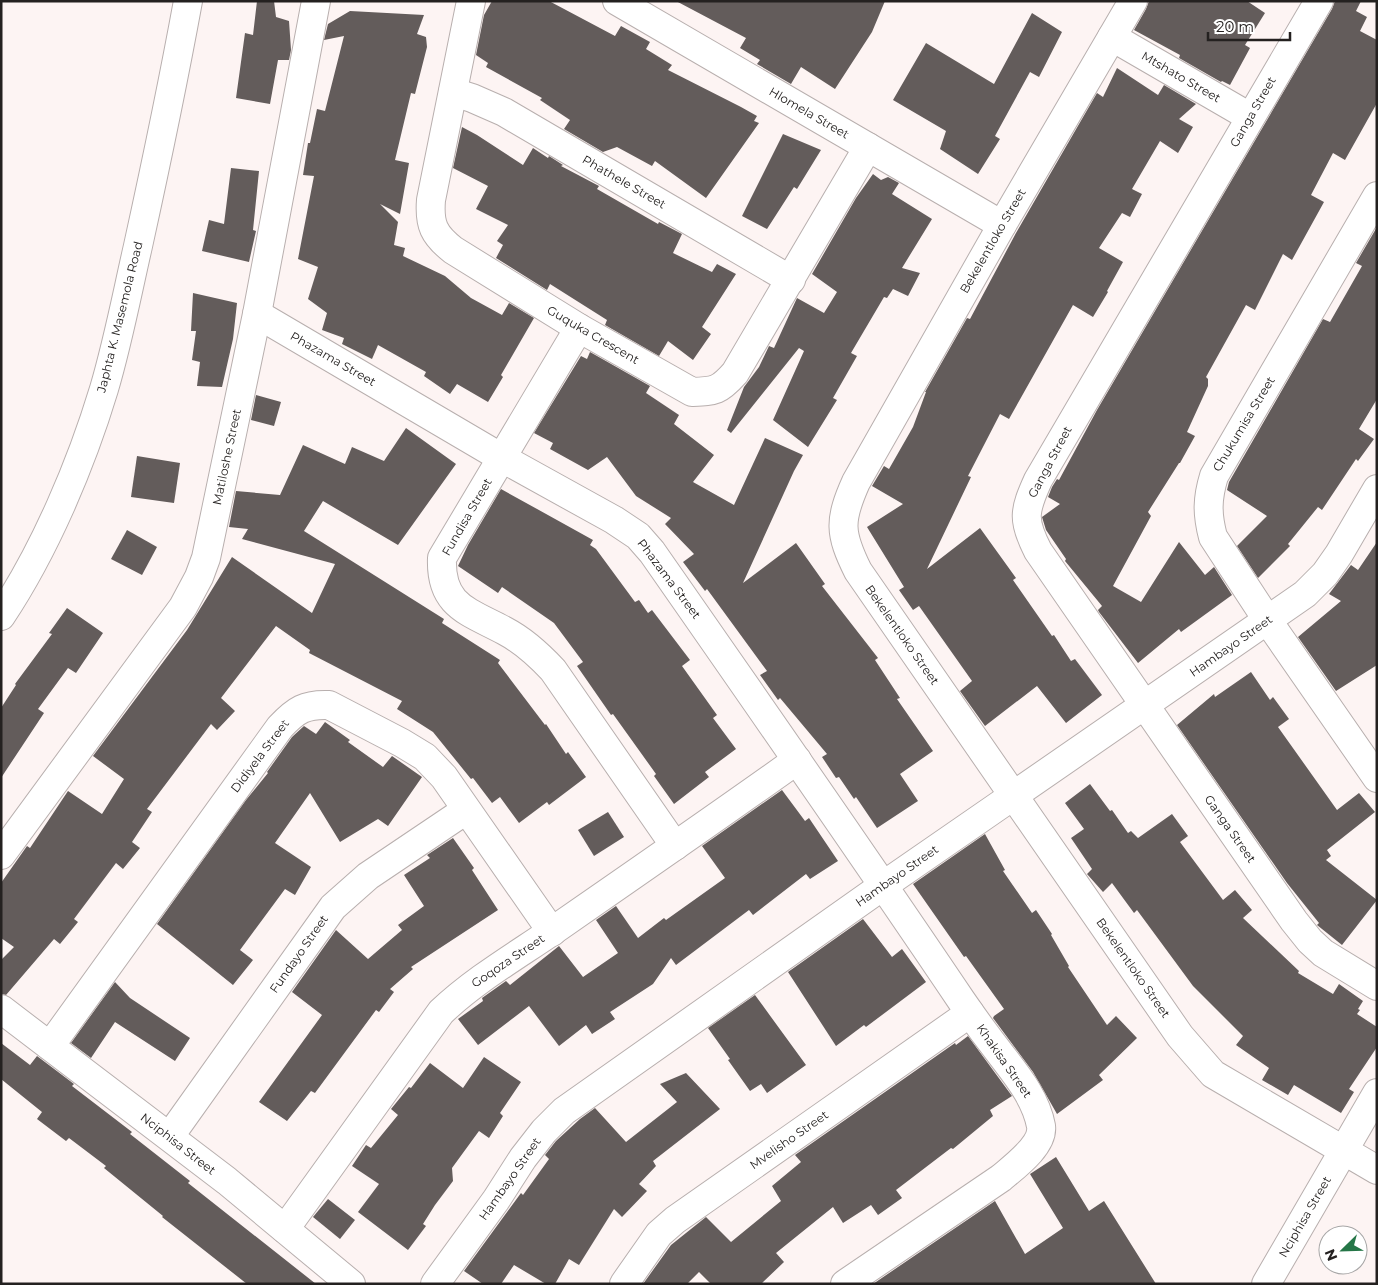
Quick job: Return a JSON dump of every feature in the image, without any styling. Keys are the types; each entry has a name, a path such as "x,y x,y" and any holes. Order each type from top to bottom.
{"street":[{"name":"Japhta K. Masemola Road","path":"1,616 28,570 64,496 89,435 104,388 165,127 188,1"},
{"name":"Matiloshe Street","path":"1,855 183,606 199,577 206,558 257,314 316,1"},
{"name":"Guquka Crescent","path":"471,1 432,200 430,214 433,228 440,240 453,250 579,328 692,392 710,391 724,386 736,373 868,147"},
{"name":"Hlomela Street","path":"618,1 1002,225"},
{"name":"Bekelentloko Street","path":"1133,1 1002,225 856,482 846,505 843,518 845,539 849,553 858,571 1180,1036 1197,1057 1213,1074 1377,1170"},
{"name":"Ganga Street","path":"1319,1 1038,480 1026,515 1029,533 1038,551 1294,922 1323,953 1377,986"},
{"name":"Mtshato Street","path":"1112,37 1250,117"},
{"name":"Phathele Street","path":"453,92 504,112 791,280"},
{"name":"Chukumisa Street","path":"1377,196 1214,476 1209,492 1208,512 1213,537 1268,621 1377,778"},
{"name":"Phazama Street","path":"257,314 502,458 614,520 638,536 652,552 884,884"},
{"name":"Fundisa Street","path":"579,328 442,558 442,575 445,588 455,601 471,614 524,643 553,670 675,846"},
{"name":"Hambayo Street","path":"435,1284 496,1200 523,1158 544,1131 564,1111 884,884 1305,594 1325,574 1339,554 1377,489"},
{"name":"Didiyela Street","path":"50,1046 280,726 303,708 316,704 329,705 425,757 444,777 552,932"},
{"name":"Goqoza Street","path":"286,1229 442,1012 474,983 552,932 797,760"},
{"name":"Fundayo Street","path":"170,1136 333,907 368,876 466,810"},
{"name":"Khakisa Street","path":"844,1284 1001,1178 1022,1159 1041,1136 1042,1127 1037,1110 1025,1086 970,1014 884,884"},
{"name":"Nciphisa Street","path":"1,1009 170,1136 351,1284"},
{"name":"Mvelisho Street","path":"624,1284 659,1234 675,1220 970,1014"},
{"name":"Nciphisa Street","path":"1266,1284 1377,1093"}],"building":[{"path":"257,1 274,1 276,17 289,21 291,50 289,60 278,60 270,104 236,98 245,33 253,35"},
{"path":"492,1 549,1 615,36 621,26 650,42 646,49 672,65 668,70 757,116 754,121 759,123 706,198 655,161 652,166 617,147 603,152 564,129 570,120 540,100 542,98 486,67 488,63 476,55 484,15"},
{"path":"676,1 885,1 872,32 835,89 801,67 791,84 757,64 760,60 740,48 746,38"},
{"path":"1149,1 1247,1 1265,13 1245,45 1250,48 1230,85 1221,82 1179,58 1180,55 1134,30"},
{"path":"1335,1 1361,1 1356,11 1367,17 1360,31 1377,40 1377,103 1345,160 1333,153 1311,195 1324,202 1292,260 1283,254 1255,310 1246,305 1206,377 1208,379 1208,386 1187,432 1195,436 1148,512 1151,516 1113,586 1141,602 1179,542 1205,575 1214,567 1232,595 1181,632 1179,629 1138,663 1099,612 1098,610 1102,606 1065,561 1066,559 1046,530 1042,517 1060,504 1048,497 1052,487 1057,479 1059,480 1097,410"},
{"path":"350,11 424,15 417,34 426,37 427,47 415,94 411,93 395,160 409,163 400,214 380,204 398,222 394,245 405,248 403,256 445,276 471,298 502,315 509,303 534,318 501,375 503,377 488,402 457,384 450,394 424,376 426,372 378,345 372,359 342,344 344,338 322,330 327,313 308,299 318,267 298,259 314,176 303,175 308,143 310,143 317,109 325,111 344,36 324,40 328,24"},
{"path":"1032,13 1062,32 1039,77 1030,72 995,136 1000,139 978,174 940,149 946,131 893,100 926,43 994,84"},
{"path":"1117,68 1158,95 1164,85 1196,104 1179,119 1193,127 1178,153 1160,141 1132,189 1142,194 1130,217 1122,213 1099,248 1123,262 1108,292 1093,317 1073,305 1009,419 1000,414 968,476 971,477 927,569 980,528 1016,578 1013,580 1052,636 1054,635 1071,661 1075,659 1102,695 1066,723 1037,686 985,726 960,691 972,681 919,606 913,610 899,590 904,587 867,527 903,504 872,486 884,466 889,469 913,427 925,392 967,318 970,319 1016,233 1097,93 1103,97"},
{"path":"462,127 523,165 533,148 548,158 549,156 563,165 561,166 599,186 597,189 658,224 659,222 682,234 673,253 712,272 717,264 736,274 702,327 711,334 693,360 668,341 659,356 605,325 607,320 550,284 547,290 496,258 503,245 497,241 508,225 476,209 488,186 453,168"},
{"path":"783,134 821,150 797,189 794,187 767,229 742,216"},
{"path":"231,168 259,171 253,230 256,231 249,262 202,251 209,220 224,224"},
{"path":"873,174 881,180 888,177 899,183 892,194 932,219 902,268 920,273 908,296 893,289 887,298 884,297 851,353 857,356 833,398 837,400 808,447 773,420 804,351 799,348 731,433 727,430 744,387 759,367 769,346 774,348 797,298 824,313 837,292 812,274 856,198"},
{"path":"1377,227 1377,399 1359,429 1374,439 1358,461 1356,459 1322,510 1318,507 1288,544 1290,546 1258,578 1237,546 1267,516 1227,490 1229,482 1323,319 1330,322 1362,266 1356,263"},
{"path":"193,293 237,303 233,339 222,387 197,386 200,362 192,360 196,331 191,331"},
{"path":"590,352 650,386 646,393 679,415 674,424 714,455 693,482 734,505 765,438 803,455 743,583 796,543 825,584 822,586 878,658 875,660 900,698 897,699 933,751 900,774 918,801 877,828 856,797 854,799 839,777 836,778 822,757 827,754 780,698 778,700 760,675 767,671 707,589 705,591 683,562 694,554 665,524 671,518 636,496 607,457 588,470 550,449 553,443 534,433 581,356 587,359"},
{"path":"256,395 281,402 274,426 251,420"},
{"path":"406,428 456,464 398,545 323,501 304,531 444,619 442,623 500,660 498,663 546,724 566,754 568,752 586,777 549,805 547,802 519,823 500,797 492,803 433,732 397,709 402,701 309,653 310,650 276,626 221,698 235,711 217,730 211,724 147,809 152,812 132,842 140,848 123,869 116,863 74,919 78,922 60,944 54,939 6,995 1,994 1,960 14,947 1,938 1,883 27,846 30,848 68,791 102,814 124,779 93,756 187,630 232,557 312,613 335,564 242,539 248,529 229,527 236,491 280,495 303,445 345,464 352,447 384,461"},
{"path":"137,456 180,463 174,503 131,497"},
{"path":"501,489 593,540 590,545 596,549 635,602 639,600 648,613 652,610 690,660 682,666 717,715 713,718 736,749 705,772 709,777 674,804 654,776 656,774 577,666 583,662 554,623 502,587 498,593 458,566 468,545"},
{"path":"127,530 157,547 142,575 111,559"},
{"path":"1377,542 1377,665 1336,691 1298,637 1341,601 1329,594 1351,565 1358,570"},
{"path":"67,608 103,633 76,673 68,668 38,709 44,713 1,778 1,708 15,684 52,634 49,633"},
{"path":"1251,672 1270,700 1273,697 1289,719 1278,727 1337,810 1359,793 1375,812 1327,850 1331,856 1326,860 1377,900 1342,945 1317,925 1319,923 1287,883 1177,725 1214,694 1215,697"},
{"path":"325,722 350,740 348,742 383,767 392,756 422,777 388,826 378,819 340,842 310,793 275,843 311,867 295,895 285,889 240,950 253,960 233,985 157,924 246,800 268,773 292,737 304,726 316,734"},
{"path":"1090,784 1128,833 1131,831 1138,838 1172,814 1188,836 1180,842 1223,900 1235,890 1252,910 1243,918 1299,971 1298,973 1333,994 1339,984 1363,1001 1357,1014 1377,1027 1377,1047 1349,1089 1354,1092 1341,1113 1294,1085 1288,1095 1262,1080 1269,1068 1236,1045 1243,1036 1193,986 1137,910 1134,913 1112,883 1103,892 1087,874 1092,869 1071,838 1084,829 1065,803"},
{"path":"782,790 805,821 809,818 838,861 810,879 806,874 753,915 749,910 676,965 671,958 653,984 610,1012 615,1019 592,1034 586,1025 559,1046 529,1006 478,1045 458,1019 483,1001 482,998 506,981 510,985 559,946 583,977 618,953 596,920 616,906 638,938 664,918 666,920 725,878 702,846"},
{"path":"608,812 624,837 594,856 578,830"},
{"path":"985,834 1005,870 1003,871 1032,913 1036,910 1052,934 1068,967 1107,1025 1116,1016 1137,1038 1099,1075 1103,1080 1057,1114 1033,1072 993,1018 1004,1009 966,956 964,957 913,884"},
{"path":"453,838 474,868 472,870 498,910 411,967 413,969 390,989 394,992 379,1012 376,1010 315,1093 311,1091 287,1121 259,1102 322,1015 292,992 336,930 368,959 402,930 398,925 424,906 404,875 430,858 427,855"},
{"path":"863,919 892,957 902,949 926,982 866,1027 864,1025 836,1046 788,972"},
{"path":"115,982 130,998 190,1038 175,1061 115,1022 91,1058 71,1043"},
{"path":"755,995 806,1065 767,1093 761,1084 750,1091 708,1028"},
{"path":"968,1036 1012,1096 990,1110 993,1116 953,1149 951,1148 896,1190 902,1198 878,1215 871,1205 843,1223 833,1207 776,1253 784,1262 761,1284 711,1284 699,1272 687,1284 643,1284 671,1245 706,1217 731,1242 781,1201 772,1186 801,1162 795,1155 955,1043 956,1045"},
{"path":"1,1043 30,1065 37,1056 74,1084 72,1086 132,1132 130,1134 190,1181 188,1183 316,1284 247,1284 162,1217 104,1168 106,1166 69,1138 66,1141 37,1119 42,1112 1,1079"},
{"path":"484,1057 521,1082 500,1113 503,1116 489,1138 479,1131 452,1168 453,1181 423,1224 426,1226 408,1250 358,1212 379,1184 352,1166 366,1145 371,1148 398,1115 391,1109 409,1087 411,1088 430,1063 463,1088"},
{"path":"686,1073 720,1109 653,1161 656,1166 639,1184 647,1191 622,1217 614,1209 579,1265 569,1259 555,1284 546,1284 514,1265 501,1284 483,1284 464,1271 521,1193 523,1195 549,1159 545,1155 556,1141 580,1119 595,1108 626,1142 677,1102 660,1084"},
{"path":"1056,1157 1089,1211 1104,1201 1156,1284 873,1284 995,1201 1025,1254 1063,1228 1030,1174"},
{"path":"328,1199 355,1220 340,1239 313,1217"}]}
